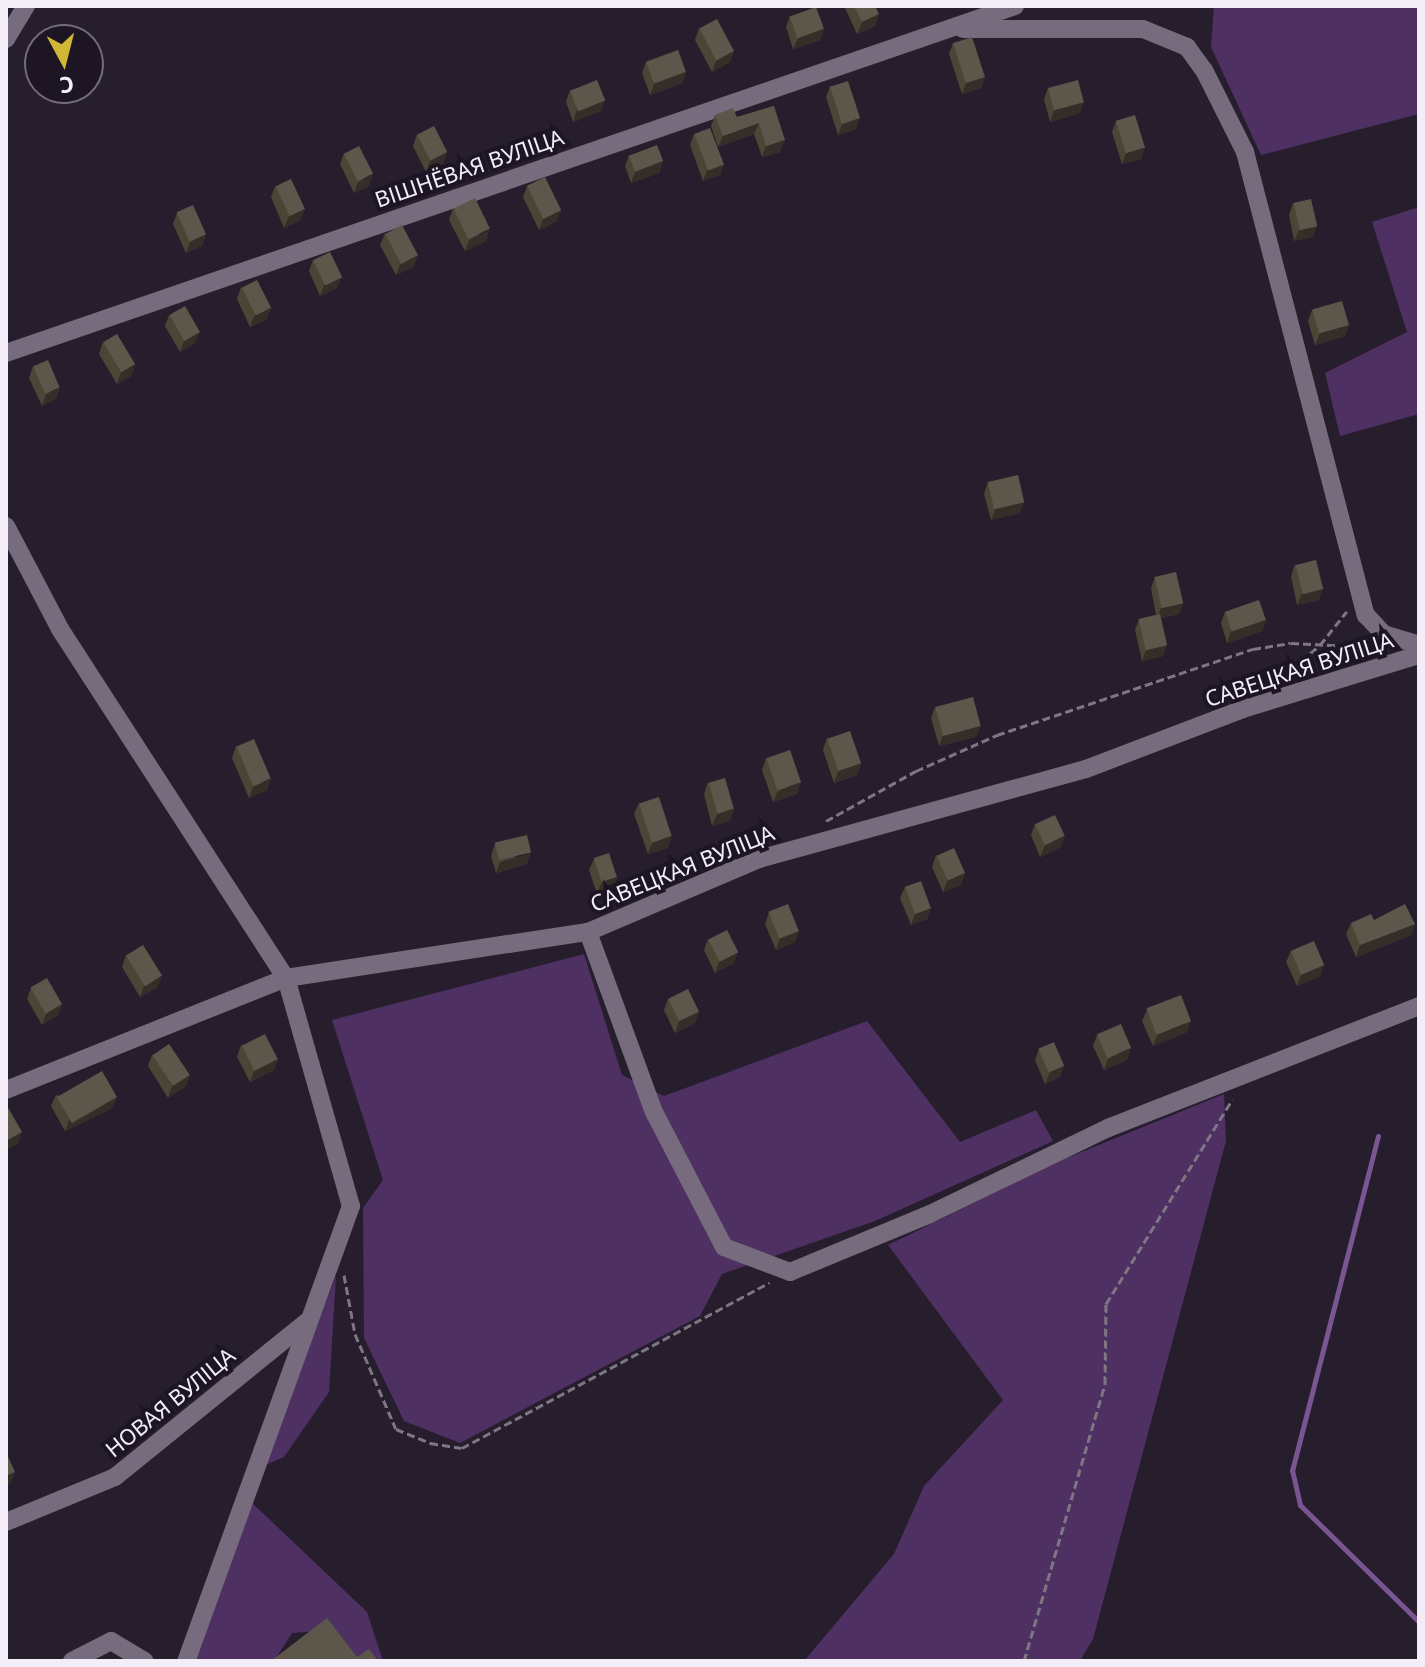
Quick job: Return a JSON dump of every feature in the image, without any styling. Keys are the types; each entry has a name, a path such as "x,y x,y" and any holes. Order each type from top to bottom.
{"street":[{"path":"6,39 26,6"},
{"name":"ВІШНЁВАЯ ВУЛІЦА","path":"6,353 1015,6"},
{"name":"ВІШНЁВАЯ ВУЛІЦА","path":"948,29 1143,29 1187,47 1245,152"},
{"name":"САВЕЦКАЯ ВУЛІЦА","path":"1245,152 1357,590 1366,615 1384,634 1419,645"},
{"path":"6,526 60,629 286,978 351,1206 186,1661"},
{"name":"САВЕЦКАЯ ВУЛІЦА","path":"6,1090 286,978 588,932 759,859 1086,769 1243,709 1419,655"},
{"path":"588,932 654,1112 724,1247 790,1272 930,1214 1067,1148 1419,1006"},
{"name":"НОВАЯ ВУЛІЦА","path":"6,1522 115,1477 309,1320"},
{"path":"72,1661 111,1641 144,1661"}],"path":[{"path":"1274,684 1320,645 1357,590"},
{"path":"822,824 916,771 997,735 1253,649 1320,645 1380,647"},
{"path":"1024,1661 1105,1384 1106,1304 1247,1075"},
{"path":"344,1272 355,1334 396,1429 462,1448 790,1272"}],"shaded area":[{"path":"1214,6 1419,7 1419,114 1261,155 1211,47"},
{"path":"1419,207 1419,414 1340,436 1325,373 1407,332 1372,222"},
{"path":"584,954 622,1075 664,1096 867,1021 960,1142 1036,1110 1053,1141 875,1221 722,1274 700,1316 460,1443 404,1421 364,1338 363,1208 383,1180 332,1020"},
{"path":"1224,1094 1226,1141 1093,1639 1080,1661 804,1661 894,1554 924,1486 1003,1400 888,1245 1062,1160"},
{"path":"336,1276 329,1392 284,1457 263,1466"},
{"path":"251,1502 367,1612 383,1661 361,1661 318,1631 292,1633 274,1661 194,1661"}],"building":[{"path":"854,6 875,6 879,14 862,22"},
{"path":"816,7 824,29 798,38 790,17"},
{"path":"717,19 734,51 716,60 699,28"},
{"path":"972,37 985,77 966,83 953,43"},
{"path":"678,50 686,72 654,83 646,62"},
{"path":"597,80 605,100 578,111 570,91"},
{"path":"1078,80 1084,102 1054,110 1048,88"},
{"path":"848,81 860,118 842,124 830,87"},
{"path":"774,106 785,140 766,146 759,123 723,136 715,115 733,108 737,117"},
{"path":"1135,115 1145,148 1126,153 1116,121"},
{"path":"434,126 447,152 430,160 417,135"},
{"path":"710,128 724,164 708,171 694,134"},
{"path":"657,145 663,161 635,172 629,156"},
{"path":"359,146 373,174 358,181 344,154"},
{"path":"545,177 561,210 543,219 527,186"},
{"path":"291,179 305,209 290,216 276,186"},
{"path":"475,198 490,229 468,239 453,209"},
{"path":"1311,199 1317,226 1300,230 1293,203"},
{"path":"193,205 206,234 190,242 177,212"},
{"path":"402,225 418,255 401,264 385,234"},
{"path":"330,252 342,277 325,285 313,260"},
{"path":"257,280 271,308 256,315 242,288"},
{"path":"1342,301 1349,325 1319,334 1312,310"},
{"path":"185,306 200,332 184,341 169,315"},
{"path":"117,334 135,364 121,372 103,342"},
{"path":"48,360 60,388 45,394 33,366"},
{"path":"1018,475 1024,502 994,509 988,482"},
{"path":"1316,560 1323,589 1303,594 1296,565"},
{"path":"1176,572 1183,603 1162,608 1155,577"},
{"path":"1259,600 1266,620 1232,632 1225,612"},
{"path":"1160,614 1167,645 1146,650 1139,619"},
{"path":"973,697 981,726 943,736 935,707"},
{"path":"850,731 861,763 838,771 827,739"},
{"path":"254,739 271,779 253,786 237,746"},
{"path":"790,750 801,782 777,790 766,758"},
{"path":"725,778 734,809 717,813 709,783"},
{"path":"659,797 672,836 652,842 639,803"},
{"path":"1055,815 1065,836 1045,845 1035,824"},
{"path":"527,835 531,853 499,860 495,842"},
{"path":"954,848 965,873 948,880 937,856"},
{"path":"609,853 617,877 602,882 594,858"},
{"path":"921,881 931,908 915,914 905,887"},
{"path":"788,904 799,931 779,939 769,912"},
{"path":"1405,904 1415,924 1360,945 1351,923 1371,914 1374,920"},
{"path":"727,930 738,952 720,962 708,940"},
{"path":"1314,941 1324,965 1301,975 1291,951"},
{"path":"143,945 162,976 145,986 126,956"},
{"path":"47,978 62,1004 46,1013 31,988"},
{"path":"688,989 699,1011 679,1021 668,999"},
{"path":"1181,995 1191,1021 1156,1034 1146,1008"},
{"path":"1121,1024 1131,1048 1107,1058 1097,1034"},
{"path":"265,1034 278,1059 255,1071 242,1046"},
{"path":"1054,1042 1064,1066 1049,1073 1038,1049"},
{"path":"169,1044 190,1075 173,1086 152,1055"},
{"path":"102,1071 117,1097 72,1123 57,1097"},
{"path":"6,1104 22,1132 6,1141"},
{"path":"6,1452 15,1472 6,1476"},
{"path":"327,1618 357,1657 369,1649 378,1661 271,1661"}],"waterway":[{"path":"1378,1136 1292,1470 1300,1505 1419,1622"}]}
